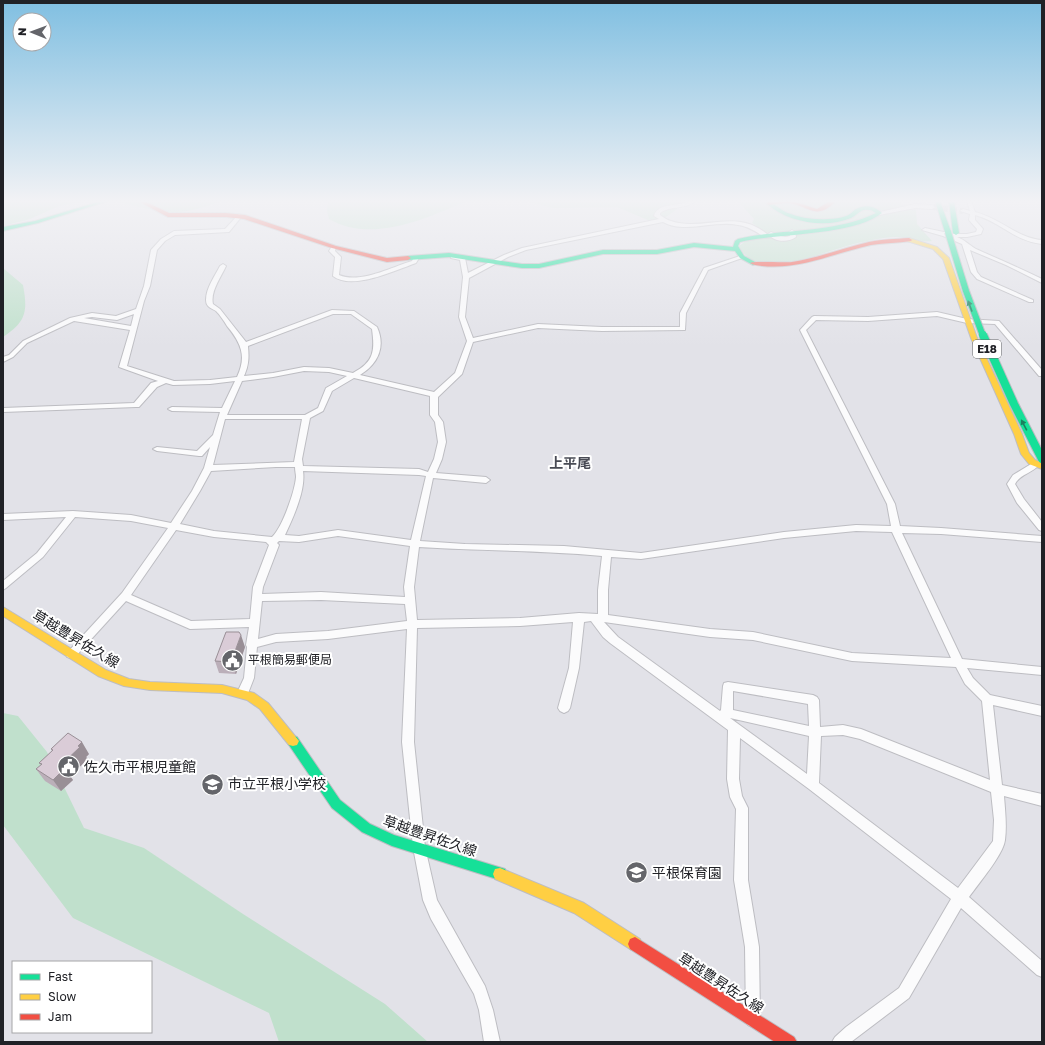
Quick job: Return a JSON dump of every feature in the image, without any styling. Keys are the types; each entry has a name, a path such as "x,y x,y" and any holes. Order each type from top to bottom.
{"main road":[{"path":"342,250 387,260 449,255 522,266 539,266 603,252 656,252 668,250"},
{"path":"737,250 742,257 760,264 789,264 807,261 842,250"},
{"path":"938,250 946,258 967,320 998,395 1019,434 1025,454 1040,463"},
{"name":"E18","path":"953,250 957,268 980,332 1040,463"},
{"name":"E18","path":"956,250 1010,376 1035,424"},
{"name":"草越豊昇佐久線","path":"3,611 102,673 128,683 150,686 222,689 243,693 256,699 282,726 336,804 350,817 366,828 392,840 419,847 512,878 579,908 789,1042"}],"street":[{"path":"155,250 153,253 147,286 123,367 173,383 210,382 274,375 304,369 339,371 435,395"},
{"path":"332,250 338,257 336,276 344,280 361,279 414,262 416,258"},
{"path":"466,276 513,253 524,250"},
{"path":"967,250 974,272 979,278 1031,301"},
{"path":"974,250 1042,280"},
{"path":"449,255 449,257 463,259 466,276 462,317 470,341 458,374 435,395 434,415 439,422 442,442 438,459 431,475 409,579 412,624 408,742 424,881 436,914 480,991 486,1010 492,1042"},
{"path":"470,341 538,326 615,329 683,329 683,313 706,269 742,257"},
{"path":"71,654 125,596 174,526 196,491 208,468 215,437 223,414 240,378 246,358 244,345 235,331 218,310 210,305 209,301 212,288 223,266"},
{"path":"3,360 11,356 25,342 53,330 68,321 92,315 117,318 139,310"},
{"path":"172,409 223,414 306,417 323,410 329,390 356,375 376,358 378,342 375,328 352,312 332,312 244,345"},
{"path":"1042,374 997,322 967,320 937,314 868,319 814,318 803,330 891,504 896,530 969,681 987,699 1042,711"},
{"path":"75,319 134,329"},
{"path":"3,410 136,405 154,385 164,381"},
{"path":"243,693 249,678 253,623 258,587 276,540 295,498 300,478 306,417"},
{"path":"157,449 199,454 215,437"},
{"path":"1040,463 1031,470 1020,473 1013,478 1011,484 1014,492 1042,528"},
{"path":"208,468 242,467 268,464 300,467 419,472 431,475 486,480"},
{"path":"3,517 73,514 131,518 219,535 264,537 276,540 299,539 332,534 352,534 416,544 465,547 564,549 641,556 819,531 856,528 1042,539"},
{"path":"3,586 40,555 73,514"},
{"path":"607,554 599,617 607,634 723,715 734,729 813,785 960,898 1042,970"},
{"path":"125,596 190,625 253,623"},
{"path":"256,598 321,596 410,601"},
{"path":"251,644 276,638 328,635 412,624 520,622 579,617 599,617 710,633 753,636 852,657 959,663 1042,671"},
{"path":"564,708 574,668 579,617"},
{"path":"723,715 728,686 813,700 815,732 813,785"},
{"path":"840,1042 850,1032 904,993 960,898 995,850 999,841 1000,820 987,699"},
{"path":"723,715 815,732 843,730 870,737 997,788 1042,800"},
{"path":"734,729 733,779 736,797 742,808 741,880 752,947 754,1021"}],"green space":[{"path":"742,250 834,250 792,262 760,262 748,257"},
{"path":"3,268 23,285 25,294 25,309 24,316 21,321 11,332 3,337"},
{"path":"3,713 18,716 47,752 84,828 144,848 243,914 385,1004 428,1042 279,1042 269,1013 73,918 3,825"}],"building":[{"path":"226,632 239,632 241,635 231,662 215,661"},
{"path":"68,733 82,742 78,746 80,747 61,765 65,768 53,780 36,769 42,764 39,763 53,750 51,749"}],"traffic: fast":[{"path":"408,258 449,255 522,266 539,266 603,252 657,252 669,250"},
{"path":"737,250 742,257 753,263"},
{"path":"953,250 966,291 988,348 1042,459"},
{"path":"293,741 336,804 366,828 392,840 500,874"}],"traffic: slow":[{"path":"937,250 946,258 974,338 1018,434 1025,454 1032,462 1042,466"},
{"path":"3,611 102,673 128,683 150,686 222,689 250,696 264,706 293,741"},
{"path":"500,874 579,908 635,944"}],"traffic: jam":[{"path":"345,250 387,260 408,258"},
{"path":"753,263 772,265 792,264 847,250"},
{"path":"635,944 789,1042"}],"place":[{"name":"平根簡易郵便局","path":"233,660"},
{"name":"佐久市平根児童館","path":"68,767"},
{"name":"市立平根小学校","path":"213,784"},
{"name":"平根保育園","path":"636,873"}],"district":[{"name":"上平尾","path":"570,463"}]}
